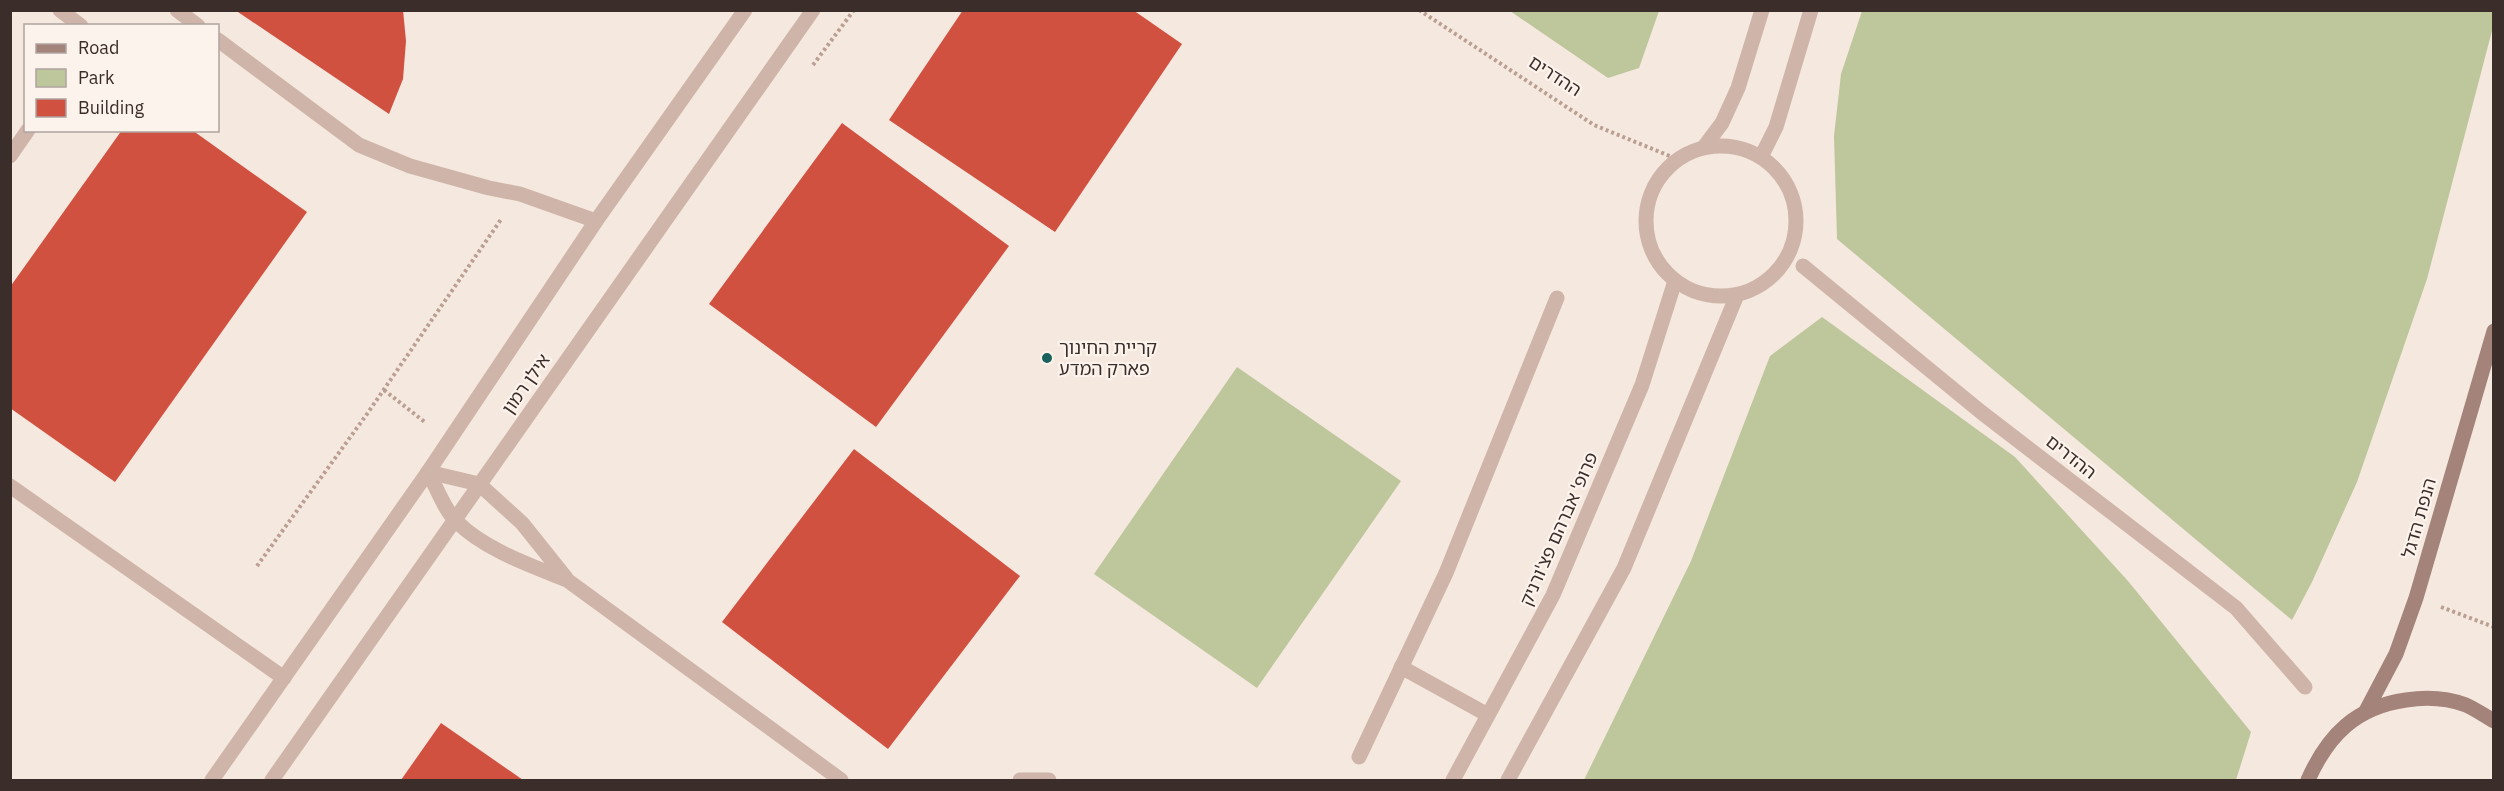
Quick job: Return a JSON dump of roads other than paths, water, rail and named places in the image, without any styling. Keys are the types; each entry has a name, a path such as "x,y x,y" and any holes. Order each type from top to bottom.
{"main road":[{"name":"הנפת הדגל","path":"2366,711 2396,654 2416,598 2493,331"},
{"path":"2308,780 2317,760 2332,739 2366,711 2388,703 2426,697 2465,705 2493,721"}],"street":[{"path":"60,10 78,24"},
{"path":"177,10 195,24"},
{"name":"אילן רמון","path":"212,780 428,472 596,221 745,10"},
{"name":"אילן רמון","path":"272,780 813,10"},
{"path":"1704,147 1722,123 1738,88 1762,10"},
{"path":"1761,157 1776,126 1811,10"},
{"path":"219,41 359,145 410,166 489,188 520,194 596,221"},
{"path":"10,156 27,132"},
{"path":"1704,147 1743,148 1761,157 1778,171 1790,190 1796,211 1795,234 1788,255 1776,273 1758,287 1737,295 1715,297 1694,292 1675,281 1659,265 1649,244 1646,220 1650,197 1660,176 1677,159 1704,147"},
{"name":"ההדרים","path":"1803,266 1981,412 2236,608 2305,687"},
{"name":"פרופ' אברהם פצ'ורניק","path":"1453,780 1554,595 1642,385 1675,281"},
{"path":"1508,780 1624,568 1737,295"},
{"path":"1359,757 1446,573 1557,298"},
{"path":"428,472 479,484 522,523 567,580"},
{"path":"428,472 454,520 500,551 567,580 841,780"},
{"path":"10,486 284,678"},
{"path":"1401,667 1488,715"},
{"path":"1020,780 1049,780"}],"place":[{"name":"קריית החינוך פארק המדע","path":"1047,358"}]}
